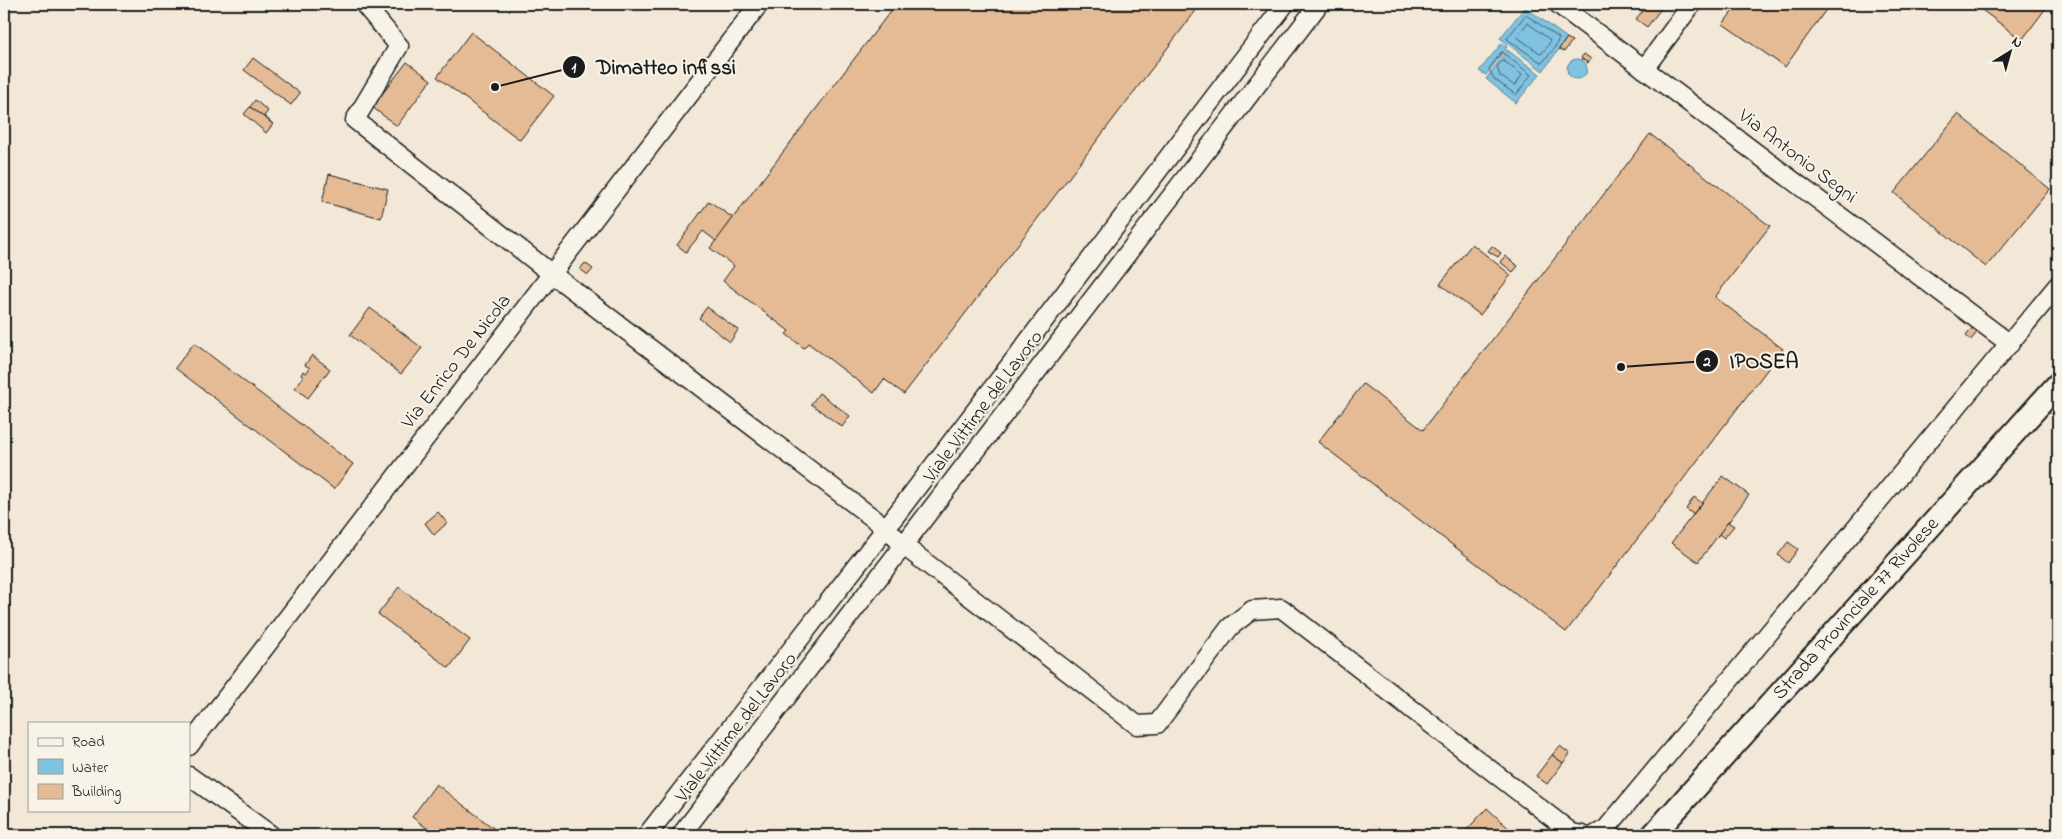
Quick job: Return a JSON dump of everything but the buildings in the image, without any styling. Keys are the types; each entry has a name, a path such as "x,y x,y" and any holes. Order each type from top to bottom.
{"main road":[{"name":"Strada Provinciale 77 Rivolese","path":"1653,835 2058,384"}],"street":[{"path":"364,4 399,46 355,120 552,274 886,528 904,546 1136,725 1157,724 1230,627 1252,610 1281,608 1572,833 1582,835"},
{"name":"Via Enrico De Nicola","path":"190,745 758,4"},
{"name":"Viale Vittime del Lavoro","path":"647,835 886,528 1285,4"},
{"name":"Viale Vittime del Lavoro","path":"681,835 1319,4"},
{"name":"Via Antonio Segni","path":"1558,4 2010,344"},
{"path":"1644,69 1692,4"},
{"path":"1595,835 1606,830 2058,285"},
{"path":"190,777 271,835"}],"water":[{"path":"1525,7 1567,38 1543,71 1500,38"},
{"path":"1502,43 1507,47 1486,75 1479,71"},
{"path":"1507,50 1540,74 1516,103 1486,79"},
{"path":"1577,59 1584,62 1587,69 1584,76 1577,79 1570,76 1567,69 1570,62"}],"place":[{"name":"Dimatteo infissi","path":"495,87"},
{"name":"IPOSEA","path":"1621,367"}]}
